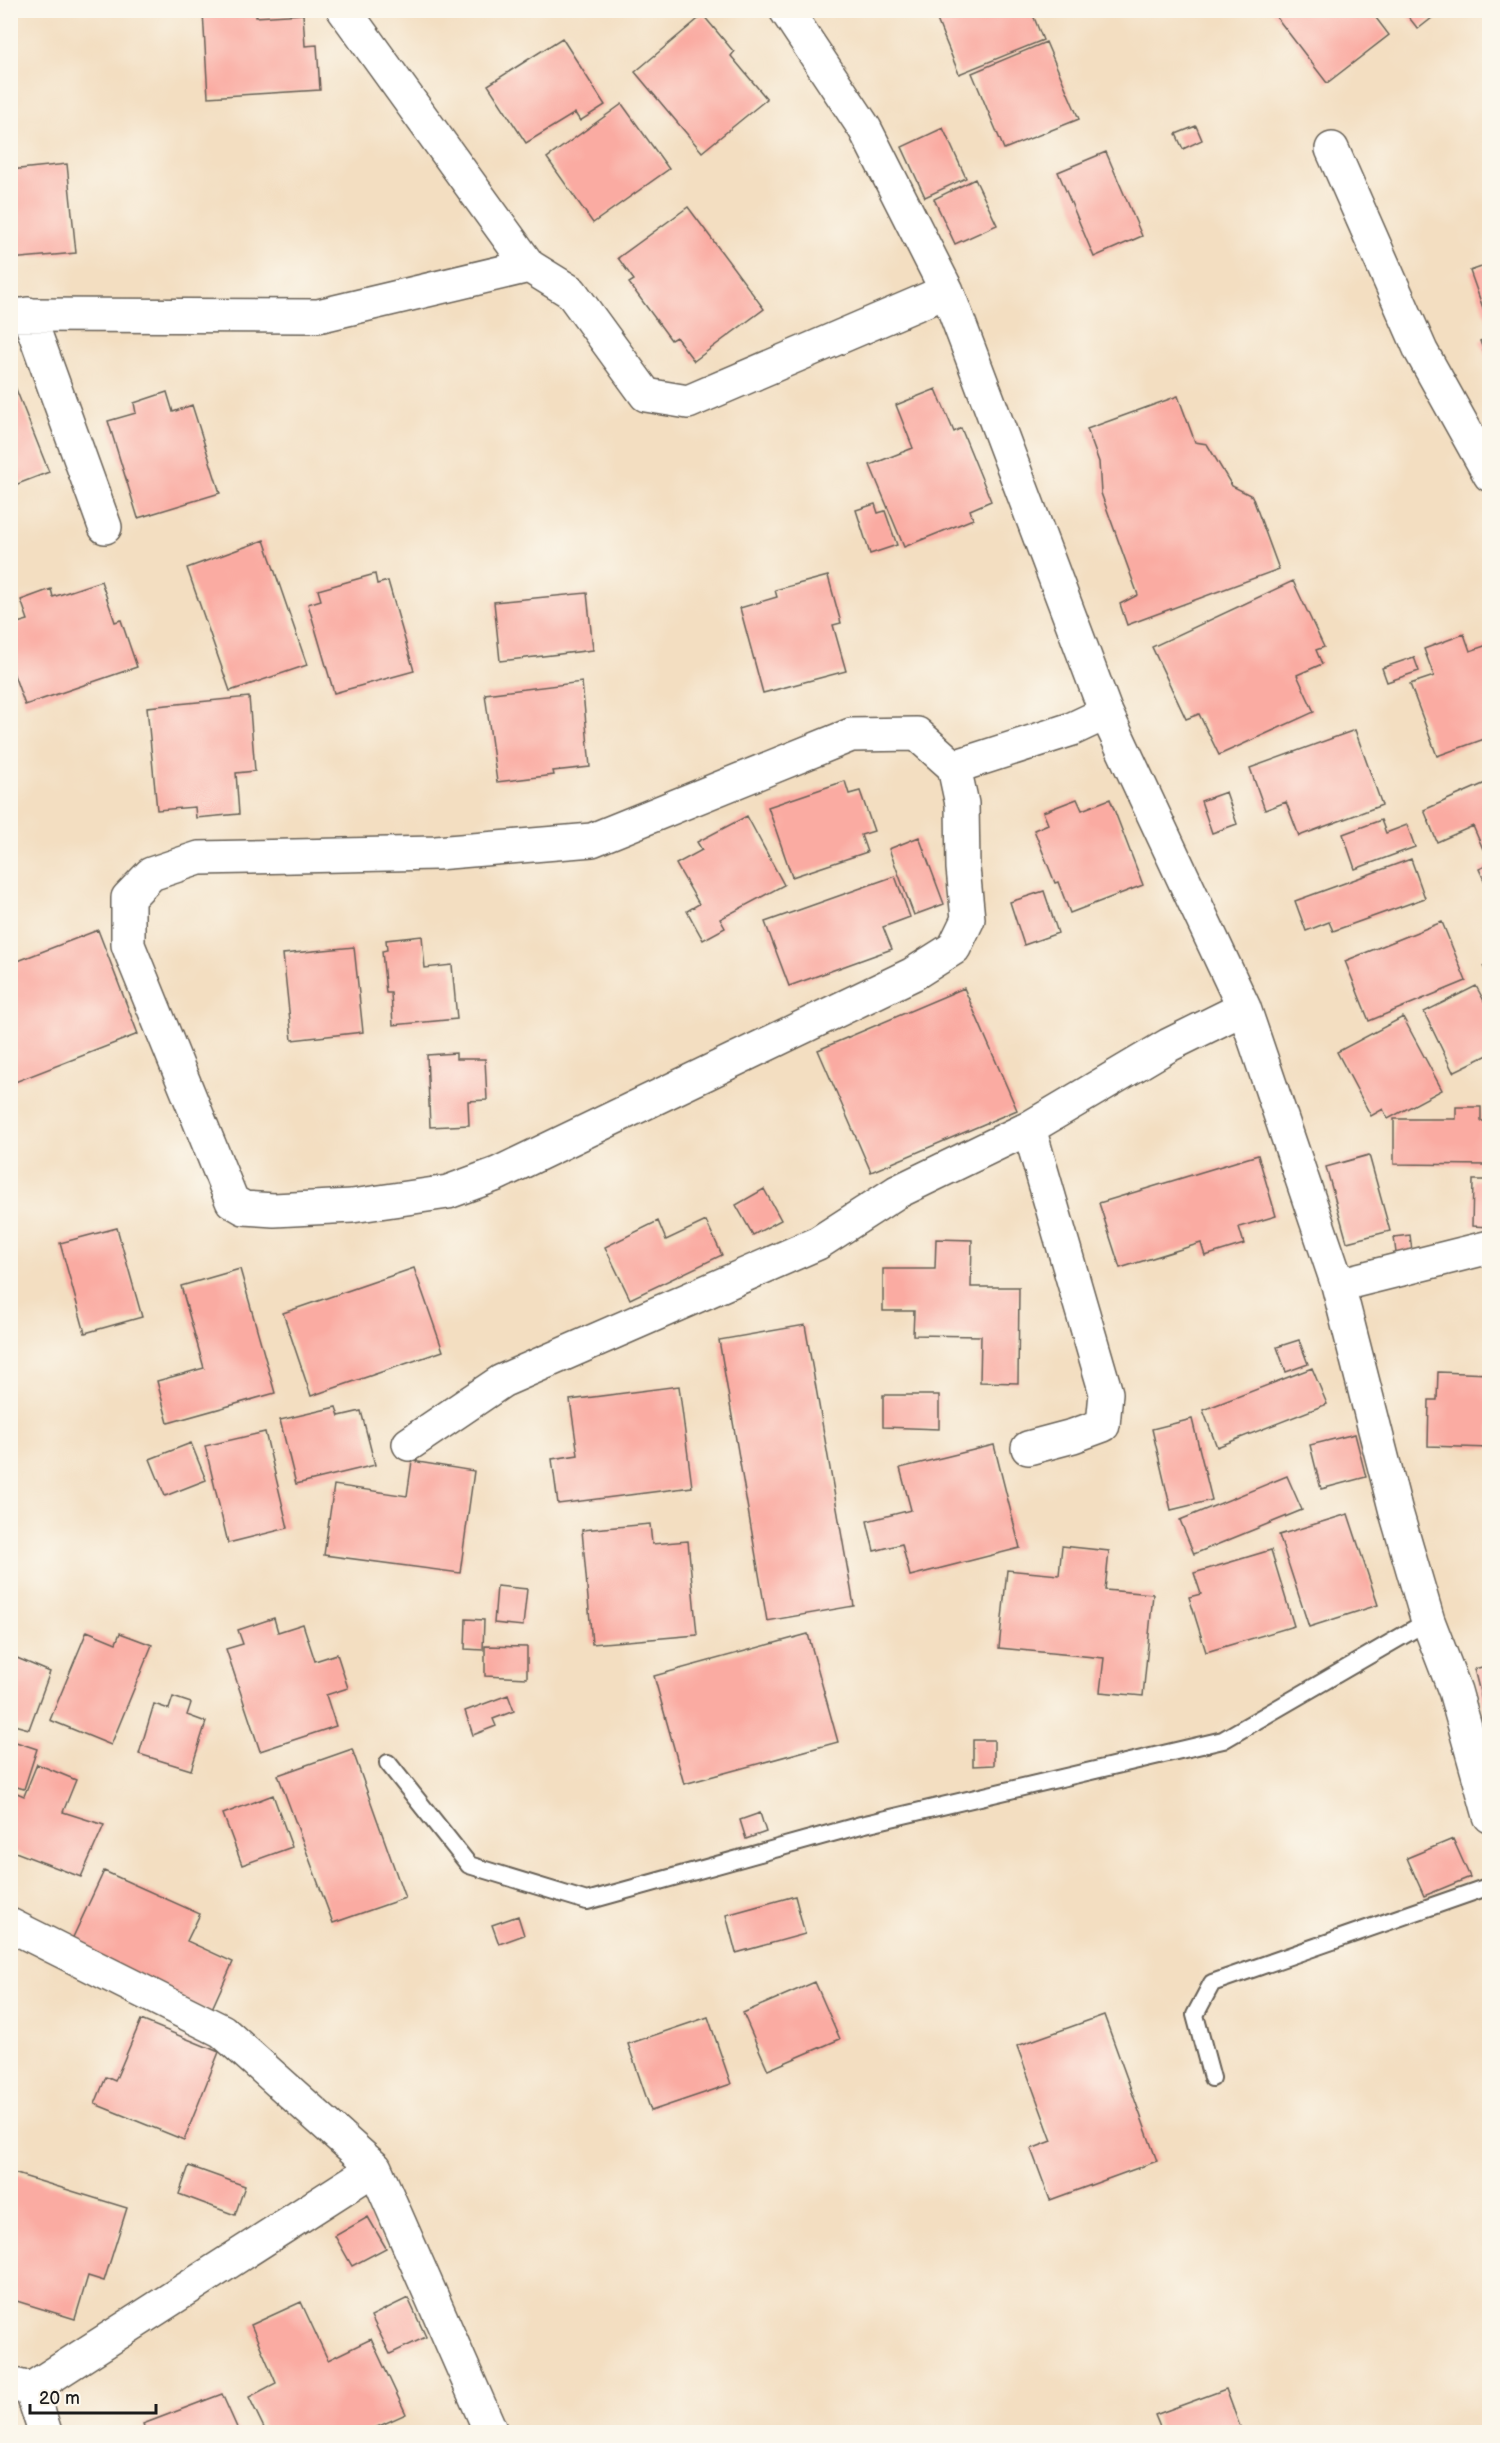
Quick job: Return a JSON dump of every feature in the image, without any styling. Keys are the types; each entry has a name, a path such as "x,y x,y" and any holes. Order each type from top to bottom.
{"street":[{"path":"344,10 529,266 571,292 646,395 688,402 947,291"},
{"path":"786,10 865,129 947,291 1106,713 1244,1008 1338,1285 1396,1512 1428,1622 1455,1691 1488,1809"},
{"path":"1332,150 1421,351 1490,475"},
{"path":"105,527 19,314 318,316 529,266"},
{"path":"954,767 1072,729 1106,713"},
{"path":"917,734 954,767 962,804 963,868 968,919 954,948 913,974 849,1005 497,1174 448,1192 352,1206 297,1209 244,1208 232,1201 128,945 128,898 151,874 199,858 436,853 592,840 851,735 917,734"},
{"path":"409,1444 501,1381 818,1243 897,1192 1029,1128 1169,1046 1244,1008"},
{"path":"1028,1448 1103,1425 1106,1393 1029,1128"},
{"path":"1338,1285 1490,1247"},
{"path":"10,1925 222,2031 375,2168 491,2433"},
{"path":"45,2433 21,2387 375,2168"}],"lane":[{"path":"388,1763 469,1865 587,1901 861,1825 1224,1740 1428,1622"},
{"path":"1212,2078 1195,2014 1212,1983 1490,1886"}],"building":[{"path":"256,10 256,17 303,14 305,46 317,45 320,90 208,97 203,12"},
{"path":"933,10 1031,10 1043,40 959,74"},
{"path":"1271,10 1370,10 1389,35 1327,83"},
{"path":"1403,10 1442,10 1418,29"},
{"path":"703,15 734,52 731,56 767,99 702,152 635,72"},
{"path":"562,38 605,105 580,121 575,113 526,143 488,85"},
{"path":"1046,42 1079,119 1004,149 972,73"},
{"path":"622,104 669,169 593,223 547,158"},
{"path":"1196,126 1202,140 1183,149 1176,134"},
{"path":"943,128 966,178 925,197 902,147"},
{"path":"1106,152 1142,236 1094,257 1058,172"},
{"path":"67,164 76,253 10,259 10,170"},
{"path":"975,179 997,225 955,244 934,199"},
{"path":"688,207 764,309 694,361 676,337 671,340 629,283 634,280 618,258"},
{"path":"1490,264 1490,325 1489,325 1470,271"},
{"path":"1490,337 1490,365 1489,365 1480,341"},
{"path":"10,374 49,472 10,487"},
{"path":"936,389 954,432 961,428 991,501 970,510 973,519 904,547 870,465 913,448 896,405"},
{"path":"167,392 173,412 192,405 220,493 138,518 108,421 136,413 134,403"},
{"path":"1178,396 1195,442 1207,444 1232,486 1252,496 1279,569 1127,625 1120,604 1138,595 1101,493 1099,462 1087,429"},
{"path":"875,504 878,513 885,511 897,545 870,554 856,510"},
{"path":"264,540 307,665 230,691 187,568"},
{"path":"375,574 377,584 388,581 414,671 334,693 308,604 321,600 318,590"},
{"path":"828,576 841,623 833,625 846,671 763,693 740,608 777,597 775,590"},
{"path":"101,581 115,622 121,620 137,667 25,705 10,664 10,625 28,620 21,600 51,589 53,597"},
{"path":"1293,581 1324,647 1316,650 1322,664 1297,675 1314,712 1219,755 1199,714 1186,719 1152,647"},
{"path":"587,593 593,650 500,661 494,602"},
{"path":"1464,634 1470,651 1490,644 1490,737 1437,756 1410,684 1434,676 1424,649"},
{"path":"1414,657 1419,671 1387,682 1382,668"},
{"path":"582,682 590,767 553,771 554,775 497,782 485,694"},
{"path":"249,697 255,771 236,773 239,814 196,818 195,807 157,810 147,707"},
{"path":"1355,730 1382,805 1299,836 1286,802 1265,810 1250,768"},
{"path":"845,781 849,794 860,791 874,831 861,835 867,852 792,877 768,807"},
{"path":"1490,781 1490,846 1483,849 1473,826 1437,842 1424,810"},
{"path":"1226,792 1237,824 1212,833 1201,801"},
{"path":"1077,799 1082,810 1110,799 1143,885 1070,913 1058,882 1055,883 1034,830 1048,824 1043,812"},
{"path":"747,816 784,885 720,919 725,928 703,940 687,911 699,904 676,864 702,850 697,842"},
{"path":"1381,820 1386,833 1407,825 1415,847 1355,869 1343,834"},
{"path":"919,837 944,904 914,915 889,849"},
{"path":"1411,859 1425,898 1333,931 1329,922 1306,931 1295,901"},
{"path":"1490,864 1490,893 1479,869"},
{"path":"895,876 910,917 883,927 892,949 789,986 765,922"},
{"path":"1044,891 1058,933 1024,945 1010,902"},
{"path":"1442,922 1466,981 1369,1021 1345,961"},
{"path":"98,930 138,1034 10,1084 10,964"},
{"path":"422,936 425,968 452,965 457,1019 393,1025 391,993 386,993 382,951 387,950 386,940"},
{"path":"354,947 363,1032 292,1040 283,954"},
{"path":"1490,963 1490,980 1483,966"},
{"path":"1476,986 1490,1012 1490,1054 1453,1072 1424,1012"},
{"path":"964,988 1017,1110 871,1172 818,1050"},
{"path":"1403,1017 1442,1090 1388,1119 1383,1109 1371,1116 1337,1052"},
{"path":"456,1053 456,1059 485,1059 487,1100 468,1101 469,1125 430,1127 427,1055"},
{"path":"1456,1107 1481,1107 1481,1121 1490,1121 1490,1165 1394,1164 1394,1119 1456,1119"},
{"path":"1258,1155 1276,1216 1239,1227 1244,1244 1205,1256 1201,1243 1120,1268 1099,1203"},
{"path":"1369,1155 1390,1231 1347,1242 1326,1167"},
{"path":"1473,1180 1490,1180 1490,1227 1472,1226"},
{"path":"764,1189 781,1220 753,1235 736,1205"},
{"path":"658,1221 666,1240 706,1221 722,1255 630,1299 605,1247"},
{"path":"117,1228 142,1317 85,1333 60,1243"},
{"path":"1410,1235 1412,1251 1396,1253 1394,1237"},
{"path":"936,1239 972,1240 971,1287 1019,1287 1018,1383 980,1382 981,1336 913,1335 914,1311 883,1311 883,1269 935,1269"},
{"path":"414,1268 443,1351 311,1396 283,1313"},
{"path":"240,1269 275,1393 168,1423 157,1381 204,1368 181,1286"},
{"path":"805,1325 854,1606 767,1621 719,1340"},
{"path":"1299,1340 1308,1364 1286,1372 1277,1347"},
{"path":"1312,1368 1327,1404 1217,1447 1203,1410"},
{"path":"1438,1372 1490,1374 1490,1448 1428,1446 1429,1400 1437,1400"},
{"path":"679,1386 692,1487 558,1504 552,1459 578,1455 570,1400"},
{"path":"883,1395 939,1395 939,1429 883,1427"},
{"path":"336,1407 339,1416 361,1411 375,1465 296,1484 280,1420"},
{"path":"1192,1419 1212,1500 1171,1510 1152,1429"},
{"path":"265,1432 288,1528 228,1543 205,1446"},
{"path":"1355,1434 1366,1477 1321,1489 1310,1445"},
{"path":"191,1443 206,1480 165,1496 150,1459"},
{"path":"994,1445 1020,1548 910,1576 902,1544 874,1551 867,1521 911,1510 900,1468"},
{"path":"412,1461 474,1471 460,1573 324,1555 334,1485 407,1496"},
{"path":"1287,1476 1302,1510 1194,1554 1180,1520"},
{"path":"1348,1514 1378,1605 1309,1627 1279,1535"},
{"path":"650,1524 652,1544 688,1541 697,1635 592,1644 582,1530"},
{"path":"1062,1546 1109,1551 1105,1590 1153,1594 1143,1696 1100,1692 1104,1658 999,1648 1007,1570 1059,1575"},
{"path":"1271,1550 1294,1626 1206,1652 1189,1597 1201,1594 1194,1573"},
{"path":"497,1586 527,1589 523,1626 494,1623"},
{"path":"274,1618 278,1632 303,1624 315,1661 337,1654 348,1688 326,1695 336,1726 260,1751 226,1649 243,1644 238,1630"},
{"path":"466,1619 484,1620 483,1650 465,1649"},
{"path":"87,1631 116,1643 120,1633 152,1645 111,1745 50,1720"},
{"path":"808,1634 838,1742 684,1784 654,1676"},
{"path":"485,1646 527,1647 527,1678 485,1676"},
{"path":"10,1655 50,1672 29,1729 10,1724"},
{"path":"1490,1665 1490,1728 1489,1728 1474,1669"},
{"path":"508,1695 514,1711 493,1719 496,1726 473,1735 465,1711"},
{"path":"173,1697 191,1703 187,1715 206,1722 191,1770 139,1754 154,1704 169,1709"},
{"path":"10,1740 37,1749 24,1789 10,1785"},
{"path":"973,1740 994,1740 994,1765 973,1766"},
{"path":"352,1749 405,1898 333,1923 278,1775"},
{"path":"37,1764 76,1780 63,1812 104,1825 81,1877 10,1850 10,1790 24,1796"},
{"path":"273,1795 292,1847 242,1865 223,1814"},
{"path":"760,1813 766,1832 746,1839 740,1820"},
{"path":"1453,1839 1470,1877 1424,1896 1407,1858"},
{"path":"104,1871 200,1914 187,1941 233,1962 210,2013 68,1948"},
{"path":"795,1896 805,1934 736,1953 726,1915"},
{"path":"518,1916 524,1935 499,1944 492,1925"},
{"path":"815,1982 840,2039 768,2070 743,2013"},
{"path":"1104,2015 1157,2161 1050,2200 1031,2149 1052,2141 1017,2046"},
{"path":"708,2017 731,2084 651,2111 628,2044"},
{"path":"141,2020 219,2052 184,2140 95,2104 106,2077 115,2081"},
{"path":"189,2166 245,2186 235,2215 179,2194"},
{"path":"10,2172 127,2208 104,2281 88,2276 75,2319 10,2299"},
{"path":"368,2217 386,2248 352,2266 335,2236"},
{"path":"408,2298 426,2337 390,2354 371,2316"},
{"path":"301,2302 328,2360 371,2339 406,2414 366,2432 266,2432 249,2397 276,2383 251,2325"},
{"path":"1226,2389 1242,2432 1162,2432 1155,2415"},
{"path":"222,2394 239,2432 146,2432 143,2424"}]}
